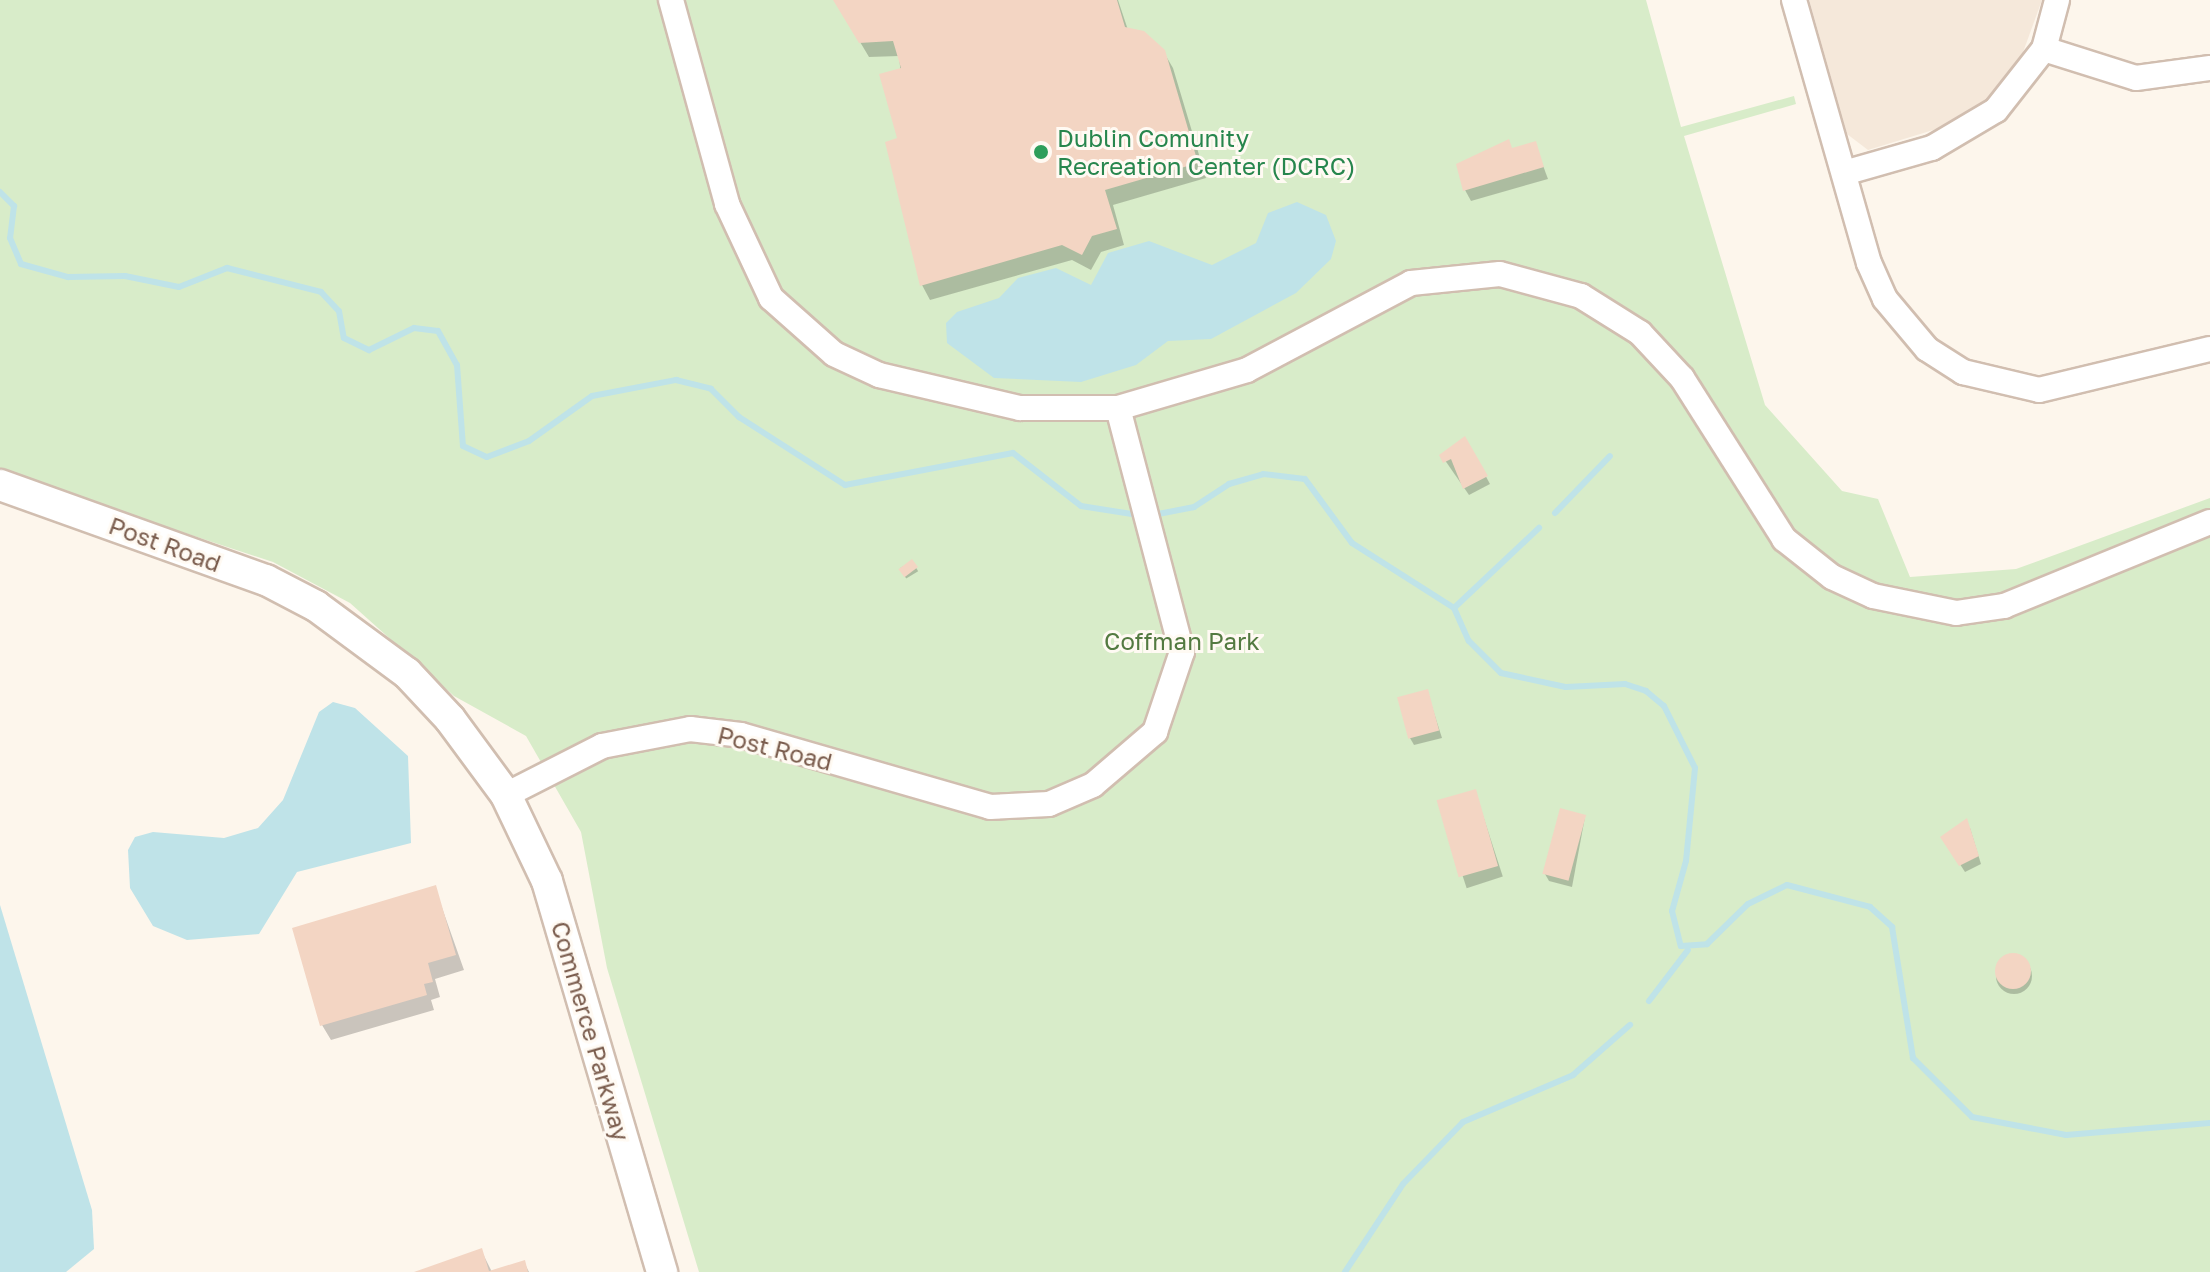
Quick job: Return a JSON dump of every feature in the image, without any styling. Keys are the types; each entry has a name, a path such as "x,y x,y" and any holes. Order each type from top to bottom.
{"street":[{"path":"671,0 727,204 771,298 834,354 926,389 1020,408 1118,408 1247,370 1411,283 1500,274 1581,296 1640,333 1682,378 1784,539 1832,577 1873,596 1956,613 2004,606 2210,522"},
{"path":"1794,0 1844,173 1885,299 1927,349 1963,372 2009,386 2064,388 2210,349"},
{"path":"1844,173 1968,131 2023,83 2044,49 2057,0"},
{"path":"2044,49 2136,78 2210,68"},
{"name":"Post Road","path":"0,485 266,580 316,606 407,673 506,795 602,746 690,729 741,735 990,807 1049,804 1093,785 1142,749 1176,683 1179,620 1118,408"},
{"name":"Commerce Parkway","path":"506,795 547,881 662,1272"}],"shaded area":[{"path":"1809,0 2042,0 2022,55 1990,98 1956,123 1868,150 1847,134"}],"green space":[{"name":"Coffman Park","path":"0,0 1646,0 1681,127 1794,96 1796,104 1684,136 1765,405 1842,491 1878,499 1910,577 2016,569 2210,498 2210,1272 699,1272 607,968 581,832 526,736 454,696 350,603 273,562 0,472"}],"water":[{"path":"1297,202 1326,215 1336,241 1331,259 1296,293 1211,339 1168,341 1136,365 1081,382 994,378 947,343 946,323 957,312 999,298 1018,278 1056,268 1091,285 1108,253 1149,241 1212,265 1256,243 1268,213"},
{"path":"333,702 355,708 408,756 411,843 297,872 259,934 187,940 153,926 130,888 128,850 135,837 153,832 224,838 258,828 283,800 319,712"},
{"path":"0,905 92,1210 94,1249 66,1272 0,1272"}],"building":[{"name":"Dublin Comunity Recreation Center (DCRC)","path":"833,0 1117,0 1125,27 1144,31 1165,50 1198,163 1105,190 1117,229 1092,236 1082,255 1062,245 920,286 885,142 897,138 879,74 901,68 893,41 859,43"},
{"path":"1509,139 1512,148 1536,141 1544,167 1463,191 1456,164"},
{"path":"1465,436 1488,476 1463,489 1451,459 1443,463 1439,455"},
{"path":"912,559 918,567 904,577 898,569"},
{"path":"1428,689 1439,731 1408,739 1397,697"},
{"path":"1476,789 1498,866 1459,877 1437,800"},
{"path":"1560,808 1586,815 1568,881 1542,874"},
{"path":"1967,818 1979,856 1959,866 1940,837"},
{"path":"436,885 456,955 428,963 433,982 424,984 427,995 320,1026 292,928"},
{"path":"2013,953 2026,958 2031,971 2026,984 2013,989 2000,984 1995,971 2000,958"},
{"path":"482,1248 489,1271 525,1260 528,1272 414,1272"}],"waterway":[{"path":"0,192 14,206 10,238 21,264 68,277 125,276 179,287 227,268 321,292 339,311 344,338 369,350 414,328 438,331 457,365 463,446 487,457 529,441 592,396 676,380 711,389 739,417 845,485 1013,453 1081,506 1138,515"},
{"path":"1555,513 1610,456"},
{"path":"1153,515 1194,507 1229,484 1263,474 1305,479 1352,543 1454,608 1469,641 1501,673 1566,687 1625,684 1646,691 1664,706 1695,768 1686,861 1672,911 1681,946 1707,944 1748,904 1787,885 1870,907 1892,927 1913,1058 1972,1117 2066,1135 2210,1123"},
{"path":"1454,608 1539,528"},
{"path":"1649,1001 1688,950"},
{"path":"1345,1272 1403,1184 1463,1122 1573,1075 1630,1025"}],"place":[{"name":"Dublin Comunity Recreation Center (DCRC)","path":"1041,152"}]}
